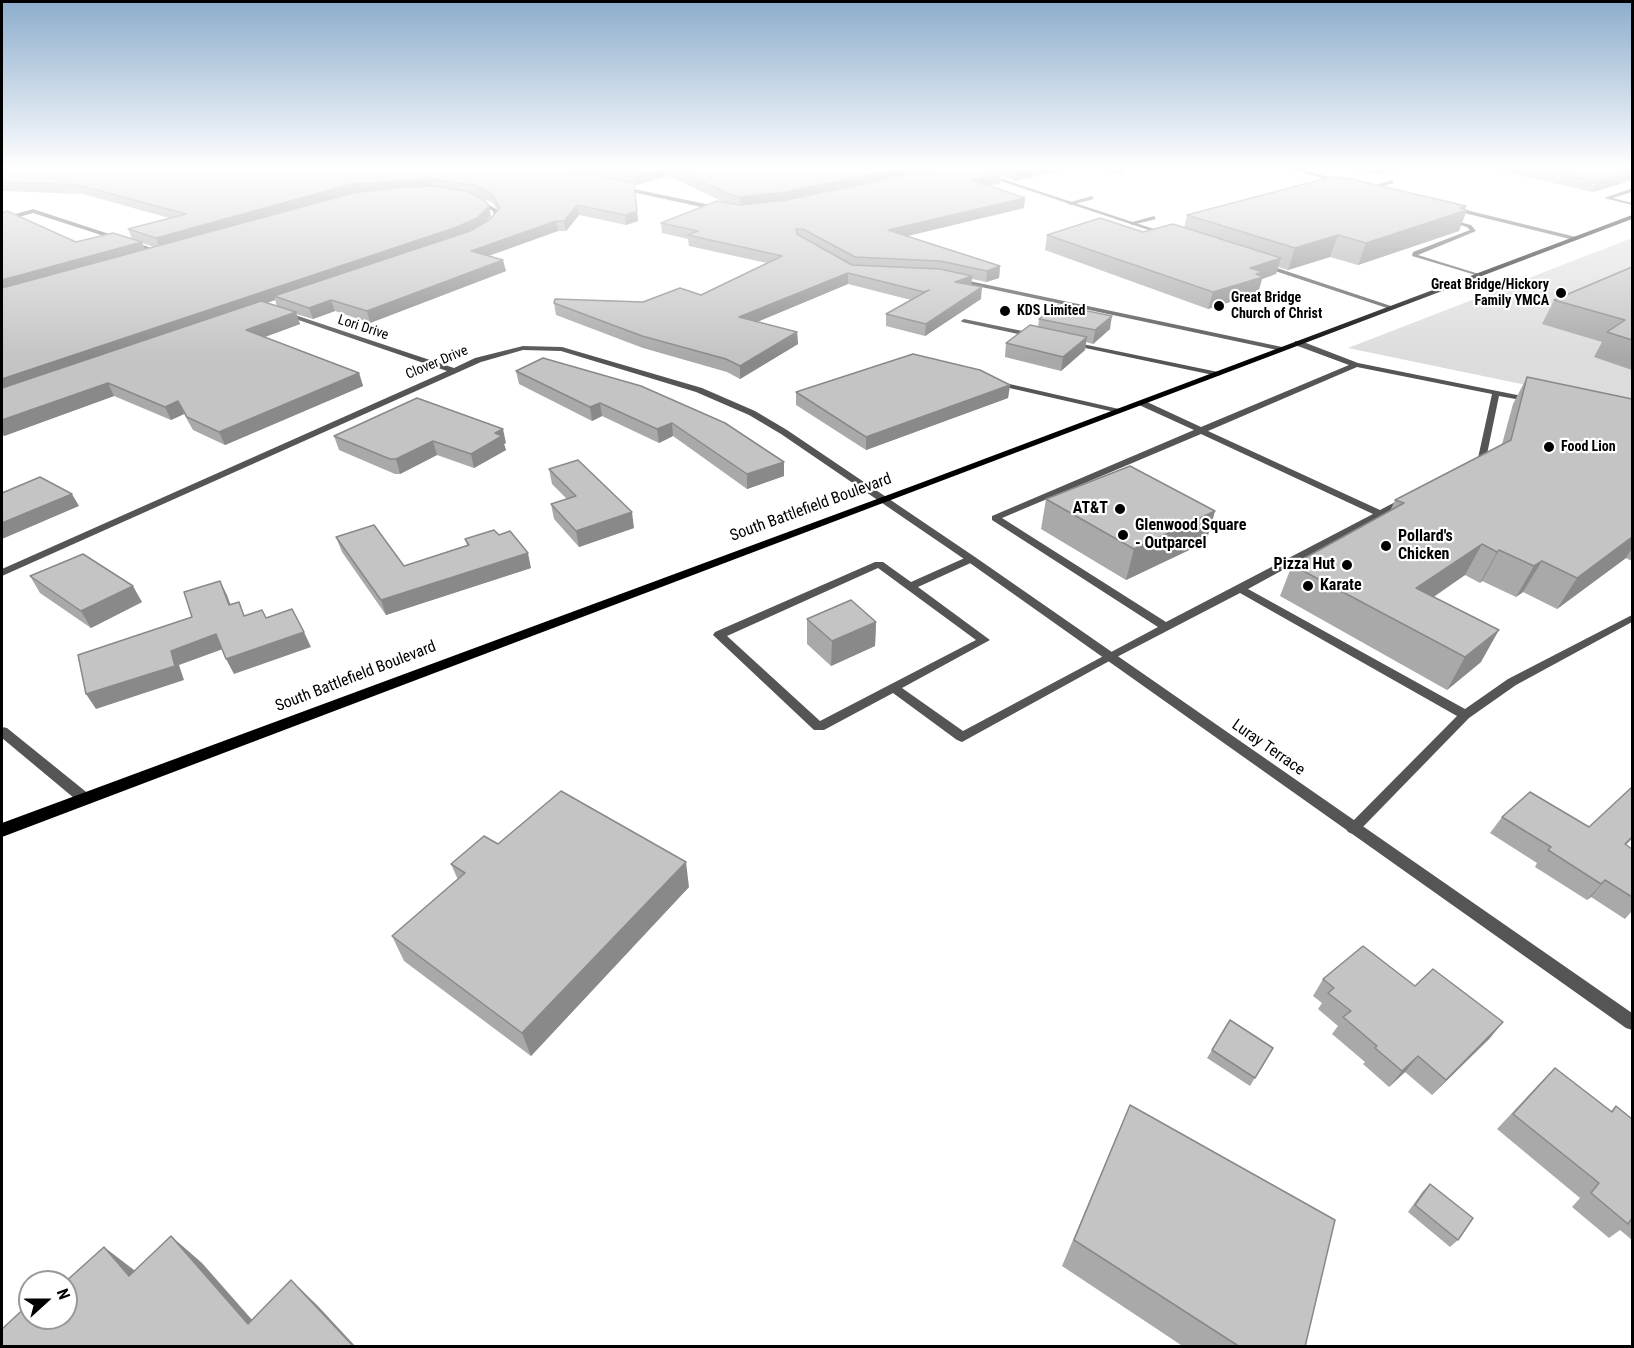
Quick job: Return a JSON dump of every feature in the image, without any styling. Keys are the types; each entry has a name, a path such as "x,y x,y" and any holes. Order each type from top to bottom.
{"main road":[{"name":"South Battlefield Boulevard","path":"2,830 885,500 1594,231"}],"street":[{"path":"94,231 159,252"},
{"path":"1157,231 1176,237"},
{"path":"1473,231 1415,253 1415,256 1477,275"},
{"path":"1545,231 1575,238"},
{"path":"148,255 170,249"},
{"path":"1252,262 1392,308"},
{"path":"950,279 1282,349"},
{"name":"Lori Drive","path":"276,311 452,370"},
{"path":"964,321 1045,338"},
{"path":"1057,340 1218,374"},
{"path":"1298,343 1356,365 1541,402"},
{"name":"Clover Drive","path":"2,573 452,370 493,355 541,347 577,352 636,369 699,390 752,413 885,500"},
{"path":"1166,627 995,518 1356,365"},
{"path":"981,378 1119,411"},
{"path":"1462,470 1482,459 1496,393"},
{"path":"1142,403 1381,514"},
{"path":"894,688 962,737 1109,656 1418,494"},
{"name":"Luray Terrace","path":"885,500 1632,1022"},
{"path":"910,587 971,559"},
{"path":"879,564 910,587 984,640 819,727 719,635 879,564"},
{"path":"1240,589 1465,716"},
{"path":"1353,828 1465,716 1512,682 1632,618"},
{"path":"2,731 85,799"}],"shaded area":[{"name":"Great Bridge/Hickory Family YMCA","path":"1632,238 1632,407 1348,348"}],"building":[{"path":"2,231 51,231 76,242 113,233 142,242 2,280"},
{"path":"134,231 182,231 156,238"},
{"path":"213,231 445,231 2,379 2,288"},
{"path":"470,231 528,231 471,251 503,260 367,311 331,300 309,308 274,296"},
{"path":"698,231 796,231 797,234 852,265 940,269 972,276 955,282 982,287 926,324 886,314 929,290 924,292 848,273 739,317 797,332 740,366 726,359 642,336 554,303 555,299 643,302 680,288 701,295 782,256 688,235"},
{"path":"807,231 891,231 1000,266 987,271 940,261 855,257"},
{"path":"1060,231 1195,231 1281,258 1250,268 1263,272 1256,274 1263,277 1213,292 1047,235"},
{"path":"1239,231 1403,231 1366,243 1338,235 1295,248"},
{"path":"1632,267 1632,340 1607,332 1625,320 1554,300"},
{"path":"261,301 296,312 246,330 359,373 219,432 187,417 178,401 165,407 108,383 2,420 2,388"},
{"path":"1058,305 1112,316 1095,330 1039,319"},
{"path":"1030,325 1087,337 1063,357 1006,343"},
{"path":"913,354 980,370 1010,385 866,437 796,392"},
{"path":"543,358 641,386 725,423 784,462 747,474 672,423 657,429 600,403 590,407 516,371"},
{"path":"1527,377 1632,399 1632,537 1577,578 1542,561 1534,566 1482,544 1416,588 1499,630 1465,657 1292,565 1404,503 1395,500 1511,440"},
{"path":"417,398 503,429 495,433 502,436 471,454 433,441 396,459 390,459 334,436"},
{"path":"578,460 632,512 576,531 551,504 576,496 549,469"},
{"path":"1130,466 1215,511 1134,549 1046,499"},
{"path":"40,477 72,494 2,523 2,493"},
{"path":"374,525 404,566 469,545 465,539 494,530 499,535 510,531 528,553 381,600 336,537"},
{"path":"83,554 133,586 81,611 30,576"},
{"path":"220,581 229,605 239,602 244,616 262,610 266,618 292,609 304,632 226,659 216,634 171,651 175,666 86,694 78,655 192,617 184,592"},
{"path":"851,600 876,622 832,641 807,619"},
{"path":"1632,787 1632,837 1625,844 1632,849 1632,897 1605,880 1601,884 1548,850 1551,847 1502,817 1530,792 1589,827"},
{"path":"561,791 686,862 522,1033 392,936 465,873 451,864 484,836 498,844"},
{"path":"1363,946 1415,986 1433,969 1503,1022 1446,1080 1418,1056 1402,1071 1343,1017 1351,1011 1328,993 1334,988 1323,979"},
{"path":"1230,1020 1273,1048 1255,1078 1212,1050"},
{"path":"1555,1068 1612,1112 1616,1106 1632,1119 1632,1218 1628,1224 1591,1193 1599,1183 1513,1114"},
{"path":"1130,1105 1335,1220 1305,1347 1240,1347 1074,1240"},
{"path":"1430,1184 1473,1218 1458,1240 1415,1205"},
{"path":"171,1236 248,1324 291,1280 354,1347 2,1347 2,1329 18,1314 18,1330 78,1330 78,1270 104,1247 129,1276"}],"place":[{"name":"Great Bridge/Hickory Family YMCA","path":"1561,293"},
{"name":"Great Bridge Church of Christ","path":"1219,306"},
{"name":"KDS Limited","path":"1005,311"},
{"name":"Food Lion","path":"1549,447"},
{"name":"AT&T","path":"1120,509"},
{"name":"Glenwood Square - Outparcel","path":"1123,535"},
{"name":"Pollard's Chicken","path":"1386,546"},
{"name":"Pizza Hut","path":"1347,565"},
{"name":"Karate","path":"1308,586"}]}
